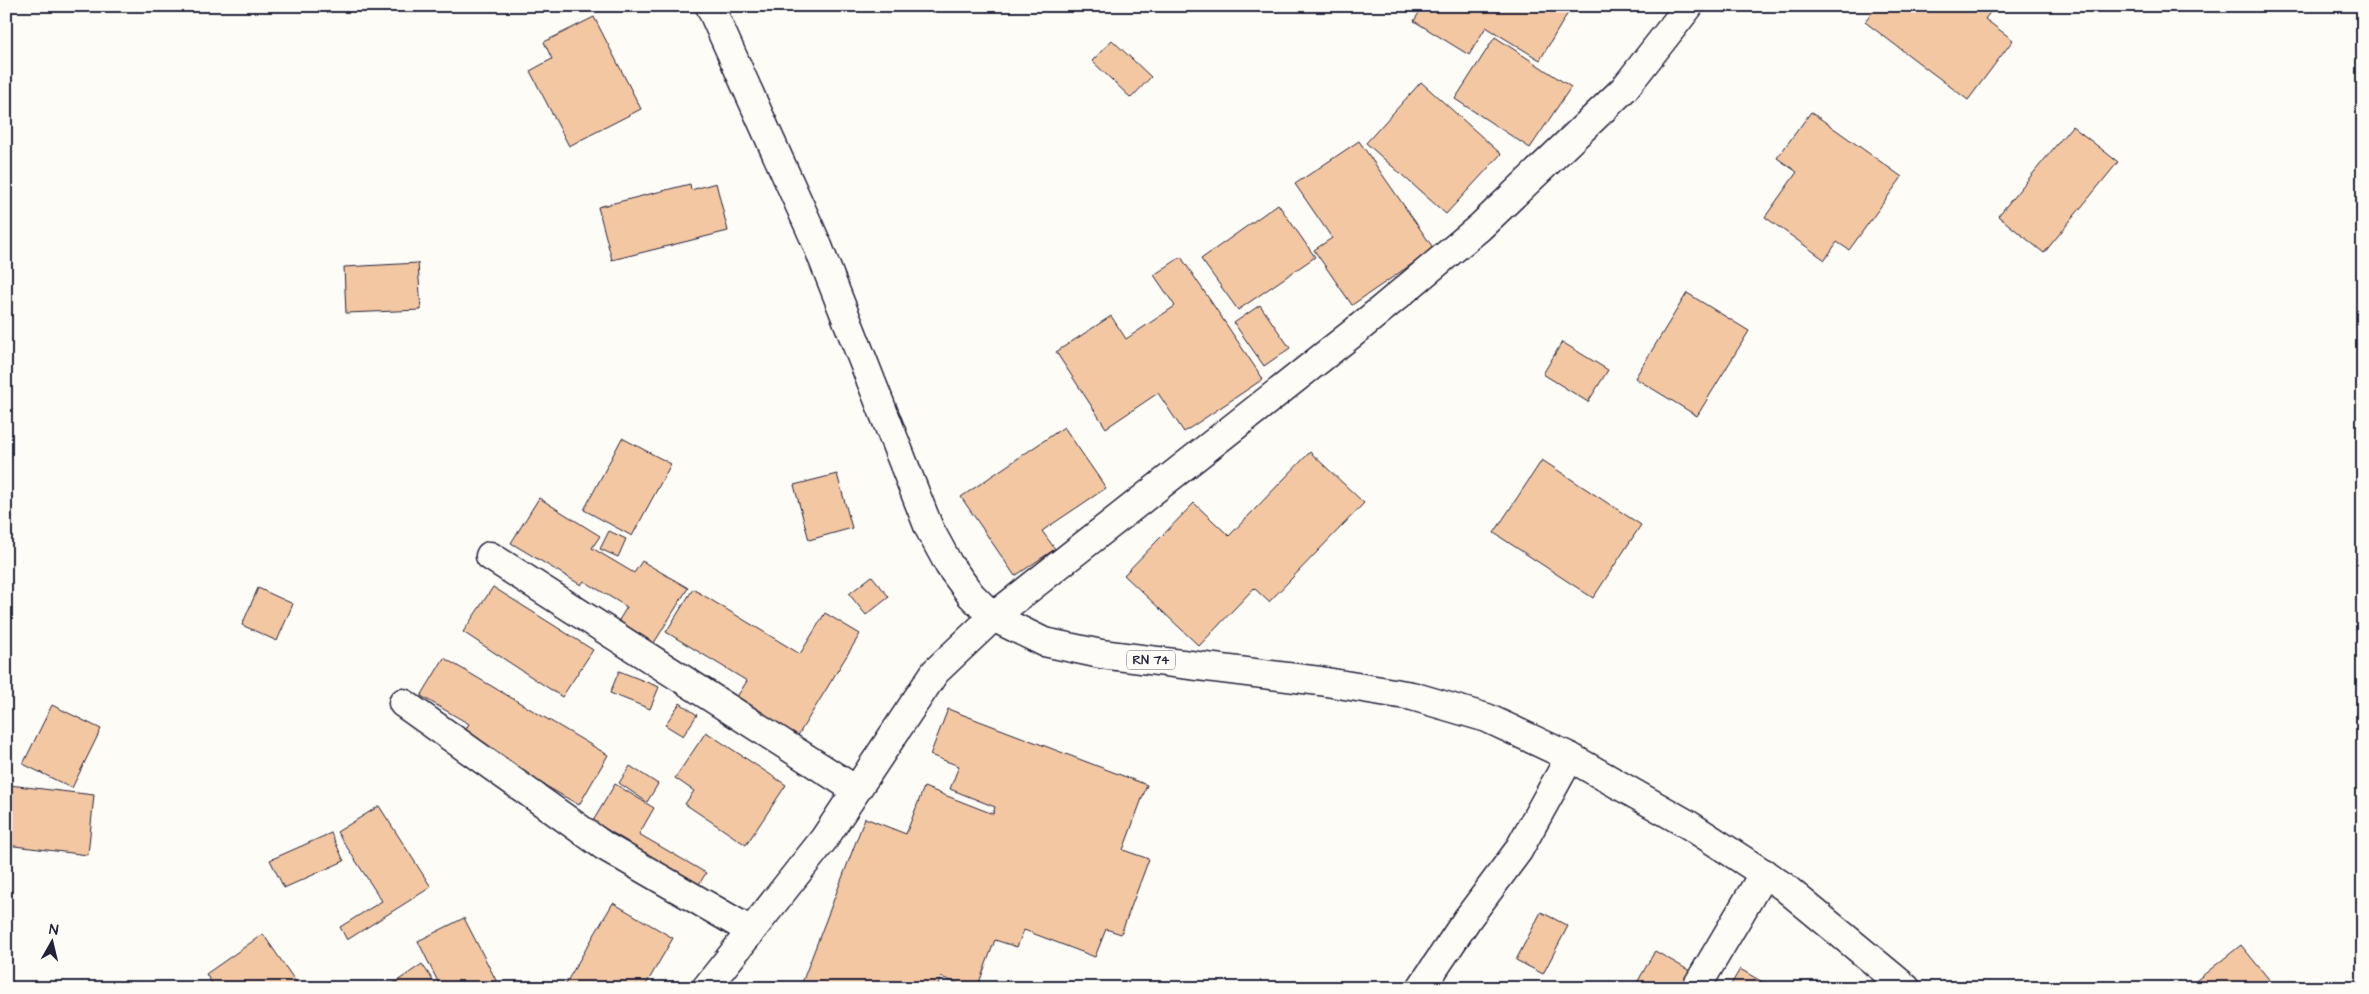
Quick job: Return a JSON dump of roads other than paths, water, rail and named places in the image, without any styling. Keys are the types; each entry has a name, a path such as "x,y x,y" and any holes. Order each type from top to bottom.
{"street":[{"name":"RN 74","path":"710,6 818,244 929,528 949,565 971,595 993,617 1044,642 1101,654 1320,680 1412,696 1487,718 1570,757 1689,825 1764,873 1783,886 1906,988"},
{"path":"706,988 824,839 935,672 993,617 1353,333 1480,227 1624,89 1689,6"},
{"path":"490,556 856,790"},
{"path":"403,703 604,846 751,931"},
{"path":"1421,988 1468,918 1518,851 1570,757"},
{"path":"1696,988 1764,873"}]}
